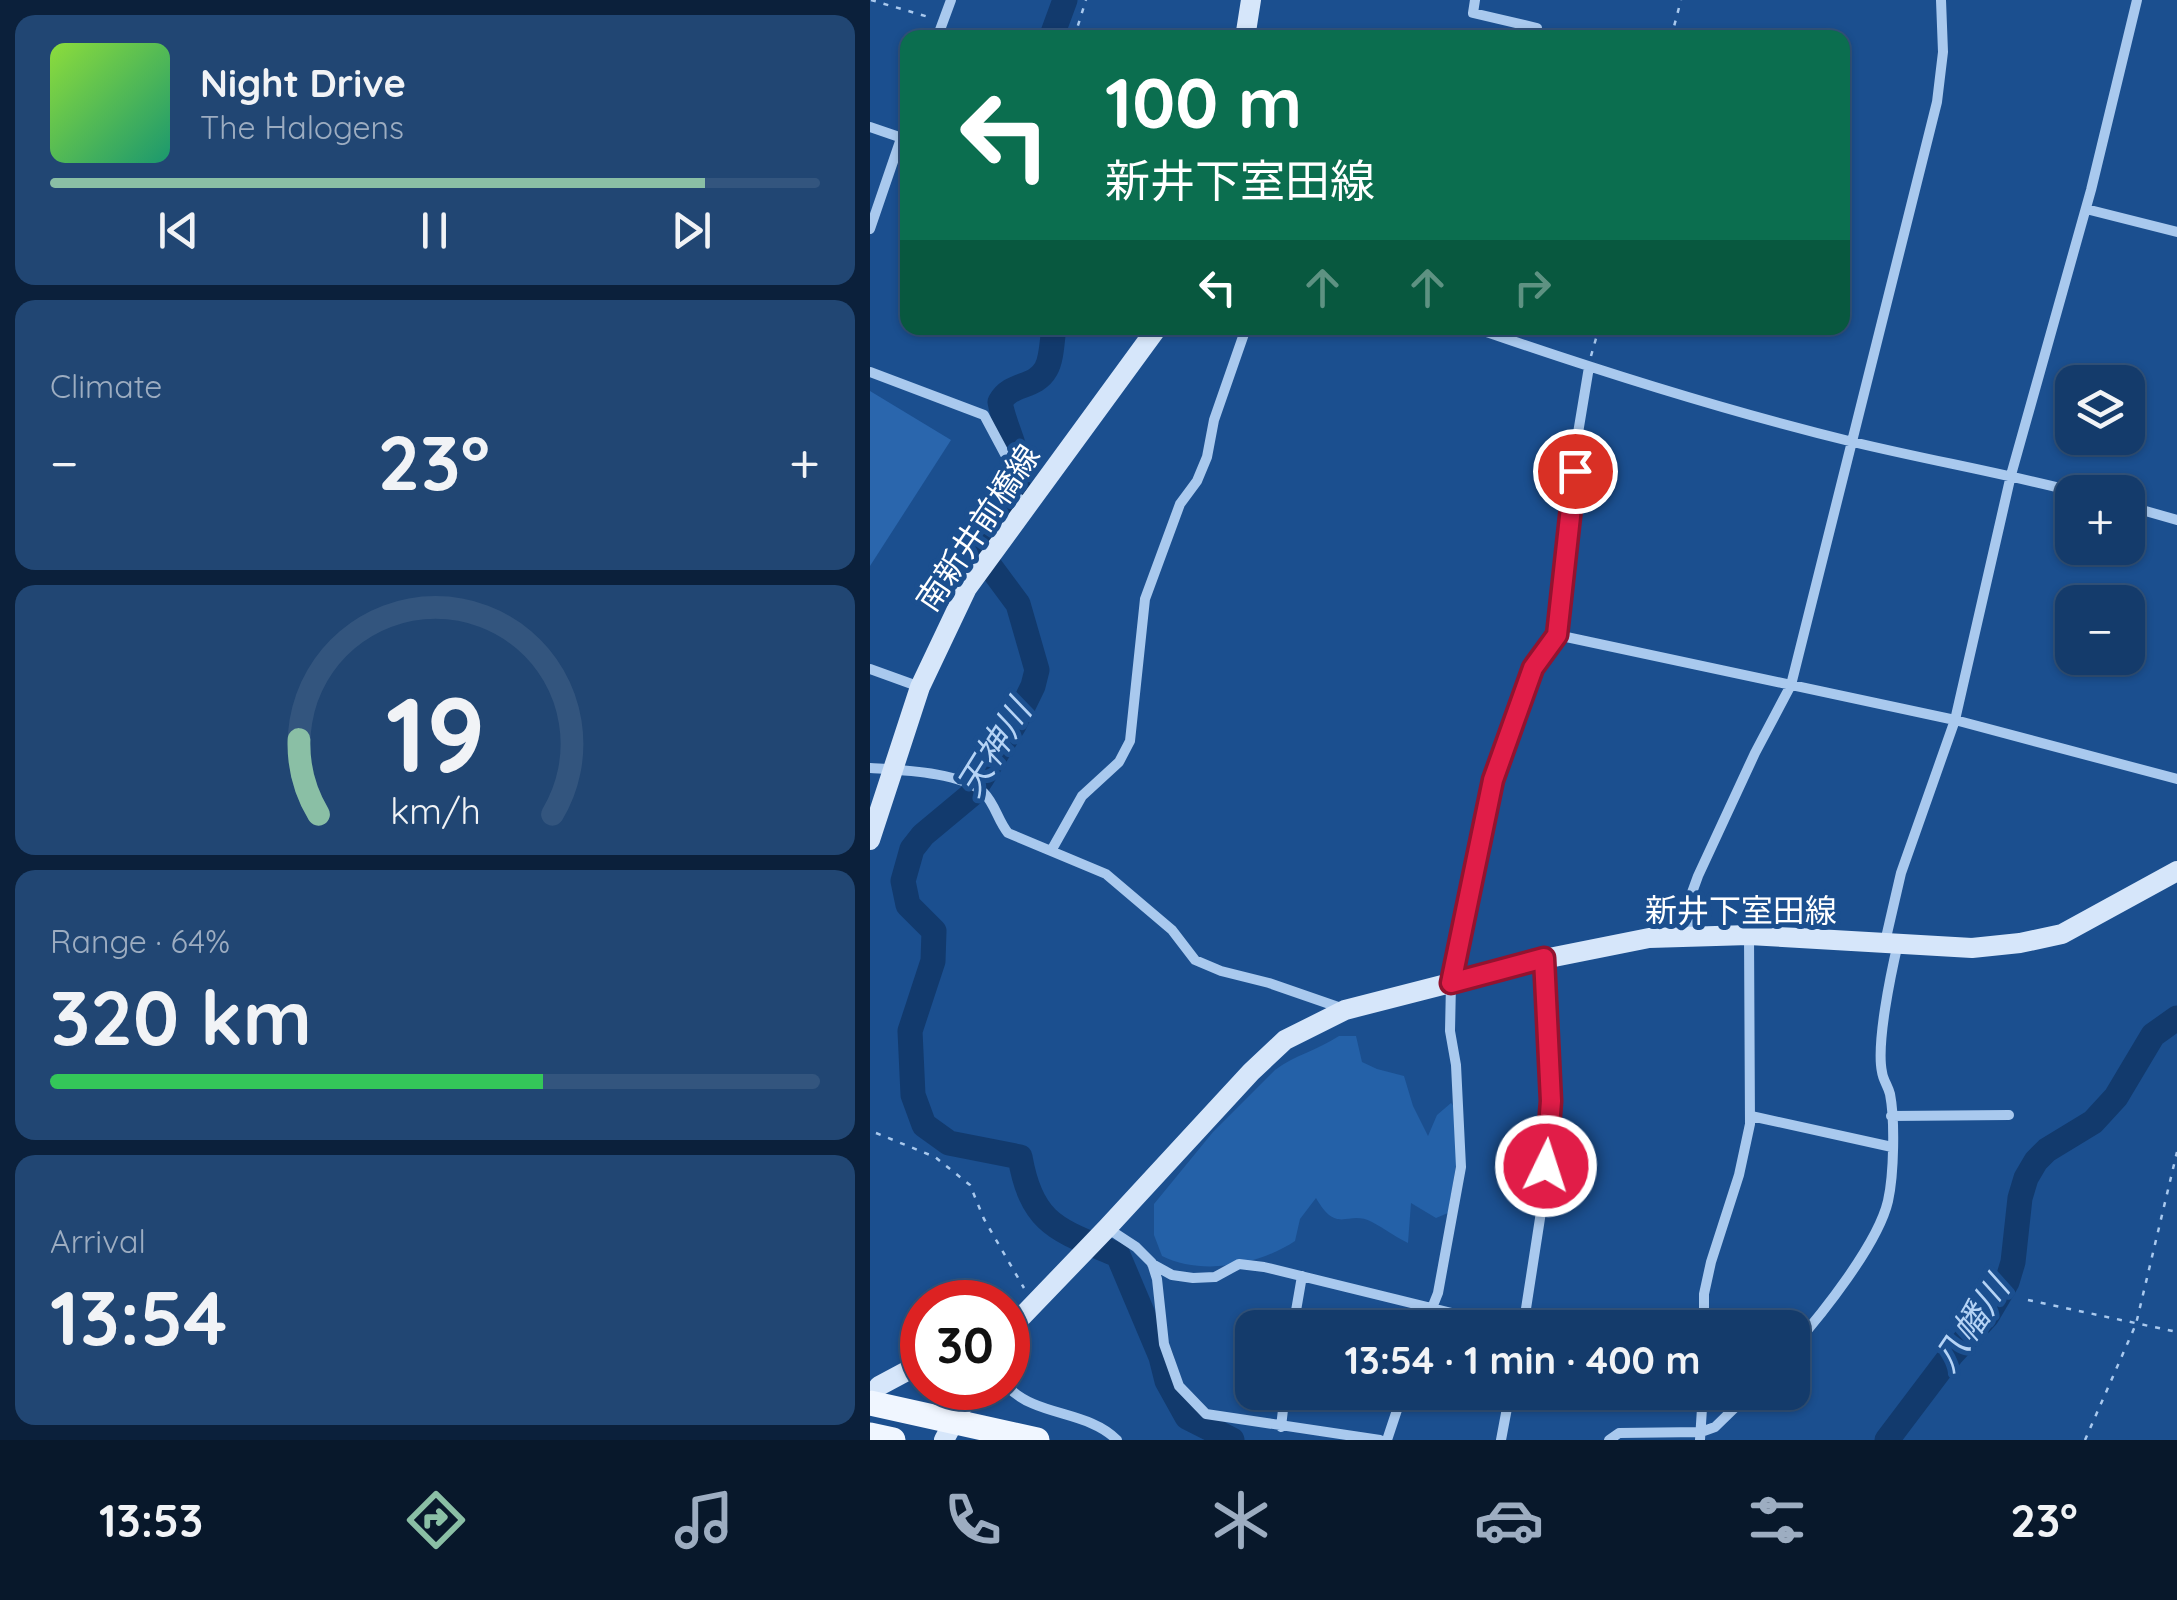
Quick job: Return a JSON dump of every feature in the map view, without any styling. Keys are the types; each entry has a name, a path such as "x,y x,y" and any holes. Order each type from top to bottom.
{"main road":[{"path":"1246,30 1251,0"},
{"name":"南新井前橋線","path":"870,840 920,687 967,588 1152,335"},
{"name":"新井下室田線","path":"1030,1306 1285,1040 1345,1010 1544,958 1649,938 1749,935 1972,948 2020,943 2062,934 2177,871"},
{"path":"900,1377 875,1395 950,1431 1037,1440"},
{"path":"870,1435 892,1440"}],"street":[{"path":"940,30 951,0"},
{"path":"1474,0 1473,13 1536,30"},
{"path":"1689,936 1690,898 1698,876 1791,685 1937,102 1943,52 1941,0"},
{"path":"1810,1327 1870,1240 1888,1202 1890,1093 1881,1070 1891,943 1902,873 1955,720 2011,475 2086,210 2137,0"},
{"path":"870,127 900,138"},
{"path":"870,230 900,150"},
{"path":"2086,210 2177,232"},
{"path":"1051,851 1082,796 1119,762 1130,741 1145,599 1180,504 1208,457 1214,420 1244,335"},
{"path":"1495,335 1589,367 1852,442 2055,487"},
{"path":"1431,1308 1438,1293 1461,1167 1456,1065 1450,1031 1451,983 1493,780 1533,668 1557,635 1577,439 1589,367"},
{"path":"870,372 984,415 1007,458 1004,491 1027,503"},
{"path":"2145,511 2177,520"},
{"path":"1557,635 1955,720 2177,779"},
{"path":"870,669 920,687"},
{"path":"870,768 970,783 986,794 1008,833 1106,874 1172,930 1195,960 1220,972 1269,983 1345,1010"},
{"path":"1704,1310 1711,1262 1738,1175 1750,1116 1749,935"},
{"path":"1526,1310 1543,1199 1551,1101 1544,958"},
{"path":"1890,1116 2009,1115"},
{"path":"1750,1116 1892,1147"},
{"path":"1107,1228 1172,1275 1215,1276 1239,1264 1439,1310"},
{"path":"1152,1263 1164,1344 1179,1386 1206,1414 1384,1440 1396,1410"},
{"path":"1296,1310 1302,1276"},
{"path":"1030,1402 1088,1420 1117,1440"},
{"path":"1281,1427 1283,1410"},
{"path":"1501,1440 1507,1410"},
{"path":"1700,1436 1702,1410"},
{"path":"1609,1440 1619,1433 1700,1436 1733,1410"}],"path":[{"path":"872,0 943,22"},
{"path":"1077,30 1086,0"},
{"path":"1673,30 1681,0"},
{"path":"1589,367 1596,335"},
{"path":"876,1133 935,1157 970,1185 984,1220 1034,1301"},
{"path":"2085,1440 2136,1324 2177,1152"},
{"path":"2028,1300 2177,1332"}],"shaded area":[{"path":"1339,1036 1356,1036 1362,1062 1404,1076 1428,1136 1437,1115 1451,1103 1459,1113 1458,1153 1448,1213 1436,1218 1411,1203 1408,1243 1363,1219 1337,1219 1316,1198 1300,1219 1295,1241 1265,1256 1212,1266 1162,1256 1154,1235 1154,1204 1213,1132 1275,1070"}],"building":[{"path":"870,391 951,440 870,566"}],"waterway":[{"name":"天神川","path":"1054,30 1065,0"},
{"name":"天神川","path":"1053,335 1046,369 1036,380 1010,391 1000,402 1016,454 1017,486 978,550 1018,604 1037,670 1033,686 971,795 912,849 903,881 908,905 934,931 933,961 910,1031 913,1095 924,1125 949,1143 1020,1157 1025,1180 1041,1212 1064,1231 1118,1255 1161,1357 1167,1381 1187,1417 1232,1440"},
{"name":"八幡川","path":"1887,1440 1952,1354 1987,1316 2007,1282 2020,1198 2036,1161 2093,1122 2116,1097 2153,1035 2177,1018"}],"route":[{"path":"1546,1166 1551,1101 1544,958 1451,983 1493,780 1533,668 1557,635 1575,471"}]}
